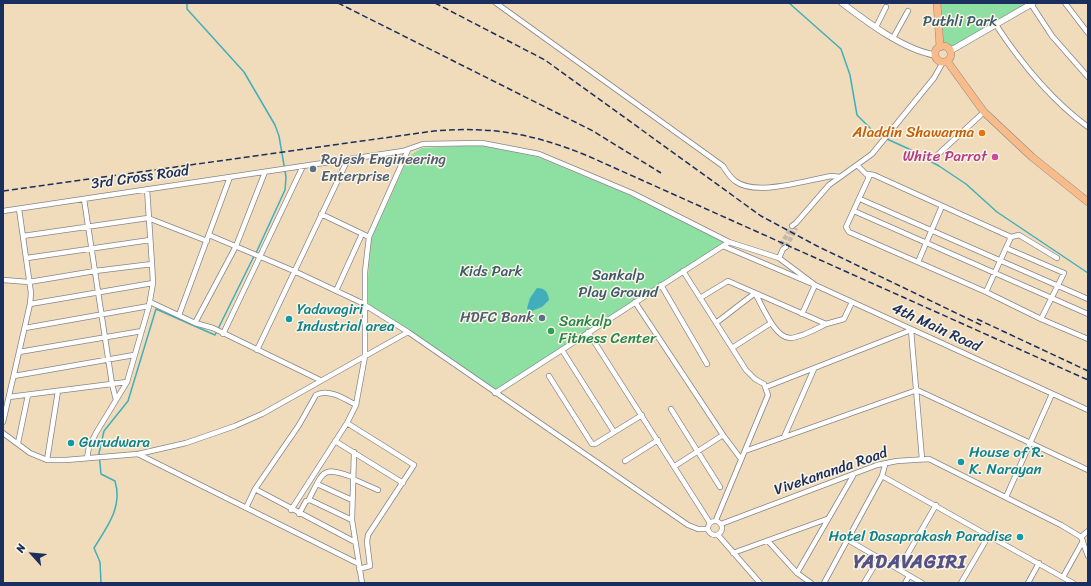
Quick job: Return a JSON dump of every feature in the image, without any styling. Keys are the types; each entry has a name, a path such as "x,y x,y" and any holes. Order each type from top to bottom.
{"main road":[{"path":"937,3 940,47"},
{"path":"940,47 947,48 950,51 950,57 945,62"},
{"path":"940,47 936,50 935,55 937,59 945,62 984,112 1032,157 1088,201"}],"street":[{"path":"496,3 723,166 734,180 740,184 753,189 832,176 840,177"},
{"path":"842,3 893,38 925,54 935,55"},
{"path":"1065,3 1088,33"},
{"path":"950,51 1032,4 1052,36 1088,77"},
{"path":"876,27 886,7"},
{"path":"893,38 908,12"},
{"path":"996,24 1050,94 1072,116 1088,127"},
{"path":"795,226 818,196 840,177 868,159 934,78 945,62"},
{"path":"933,159 984,112"},
{"name":"4th Main Road","path":"408,150 423,144 482,143 539,154 632,193 729,242 779,258 815,285 1088,410"},
{"path":"291,510 347,423 356,404 365,356 364,272 369,237 408,150"},
{"name":"3rd Cross Road","path":"3,211 408,150"},
{"path":"256,350 348,159"},
{"path":"222,333 303,166"},
{"path":"858,166 868,174 874,175 1011,237 1019,235 1057,258"},
{"path":"195,323 236,246 265,172"},
{"path":"868,174 868,181 846,227 849,232 986,292 1041,319 1088,339"},
{"path":"179,315 230,177"},
{"path":"87,458 89,448 96,433 127,382 150,304 153,283 147,189"},
{"path":"860,198 1088,299"},
{"path":"84,199 112,384 116,400"},
{"path":"918,262 942,206"},
{"path":"3,422 25,328 31,293 19,209"},
{"path":"854,211 1088,314"},
{"path":"322,214 369,237"},
{"path":"23,236 148,218 236,246 294,271 364,305 408,332 688,525 698,529 708,529"},
{"path":"336,291 362,234"},
{"path":"986,292 1011,237"},
{"path":"27,258 150,240"},
{"path":"496,393 729,242"},
{"path":"723,246 815,285 802,314"},
{"path":"779,258 783,247"},
{"path":"1006,248 1064,273 1041,319"},
{"path":"3,280 29,282 95,271 152,264"},
{"path":"683,271 746,370 755,379 764,384 768,395 767,401 716,520 710,522"},
{"path":"700,298 724,282 728,281 826,324"},
{"path":"30,304 153,283"},
{"path":"661,285 708,364"},
{"path":"716,323 755,294"},
{"path":"755,294 771,323 779,332 789,338 844,319 852,302"},
{"path":"635,302 723,435 741,459"},
{"path":"25,328 150,304 164,308 195,323 213,328 320,380"},
{"path":"732,348 771,323"},
{"path":"766,387 911,330 922,459"},
{"path":"19,352 142,331"},
{"path":"3,433 30,453 47,460 138,454 186,443 235,426 262,414 320,380 408,332"},
{"path":"588,332 710,522 708,529 711,534 718,535 760,583"},
{"path":"562,350 614,432"},
{"path":"14,376 134,356"},
{"path":"784,437 814,368"},
{"path":"549,376 592,444 595,444 642,415"},
{"path":"9,397 127,382"},
{"path":"313,384 318,393"},
{"path":"745,451 917,390 1088,470"},
{"path":"47,460 58,391"},
{"path":"246,508 255,489 299,425 314,397 318,393 326,392 356,404"},
{"path":"1006,497 1031,444 1052,394"},
{"path":"18,443 28,395"},
{"path":"671,409 720,487"},
{"path":"138,454 359,566 370,566 366,542 368,535 414,465 347,423"},
{"path":"675,466 723,435"},
{"path":"625,461 658,440"},
{"path":"335,441 403,483"},
{"path":"354,452 352,520 362,583"},
{"name":"Vivekananda Road","path":"721,524 853,476 877,465 897,461 929,459 1061,525 1082,539"},
{"path":"824,583 882,476 885,464"},
{"path":"299,514 323,475 330,471 353,478 378,490"},
{"path":"797,572 853,476"},
{"path":"882,476 1073,583"},
{"path":"317,484 352,500"},
{"path":"255,489 291,510 355,542"},
{"path":"309,500 352,520"},
{"path":"899,569 936,505"},
{"path":"733,553 827,519"},
{"path":"716,520 721,524 722,530 718,535"},
{"path":"1063,577 1082,539 1088,531"},
{"path":"960,583 989,535"},
{"path":"1082,539 1088,556"},
{"path":"848,540 922,583"},
{"path":"768,541 797,572 810,583"},
{"path":"864,583 879,558"},
{"path":"1028,583 1039,563"},
{"path":"905,583 909,576"}],"green space":[{"name":"Puthli Park","path":"941,3 1031,3 949,49 941,46"},
{"path":"479,145 538,157 632,196 725,242 495,391 366,303 371,239 409,156 422,148"}],"water":[{"path":"537,288 546,291 549,300 542,307 529,312 527,308 530,298"}],"waterway":[{"path":"187,3 187,9 244,72 275,125 279,136 286,177 285,190 256,253"},
{"path":"789,3 841,49 850,75 857,115 876,134 909,149 939,166 966,184 997,212 1088,273"},
{"path":"101,583 100,562 94,548 112,516 117,499 117,490 115,481 101,474 99,453 104,431 128,401 156,309 215,335 254,256"}],"tunnel":[{"path":"781,245 792,226"},
{"path":"786,247 796,228"}],"railway":[{"path":"338,3 593,131 661,173"},
{"path":"435,3 545,60 761,216 817,246 981,325"},
{"path":"3,191 434,131 475,130 513,133 549,142 588,156 1088,380"},
{"path":"977,319 1088,371"}],"place":[{"name":"Aladdin Shawarma","path":"982,133"},
{"name":"White Parrot","path":"995,157"},
{"name":"Rajesh Engineering Enterprise","path":"313,169"},
{"name":"HDFC Bank","path":"542,318"},
{"name":"Yadavagiri Industrial area","path":"289,319"},
{"name":"Sankalp Fitness Center","path":"551,331"},
{"name":"Gurudwara","path":"71,443"},
{"name":"House of R. K. Narayan","path":"961,462"},
{"name":"Hotel Dasaprakash Paradise","path":"1020,537"}],"district":[{"name":"YADAVAGIRI","path":"910,563"}],"park label":[{"name":"Kids Park","path":"491,272"},
{"name":"Sankalp Play Ground","path":"618,284"}]}
